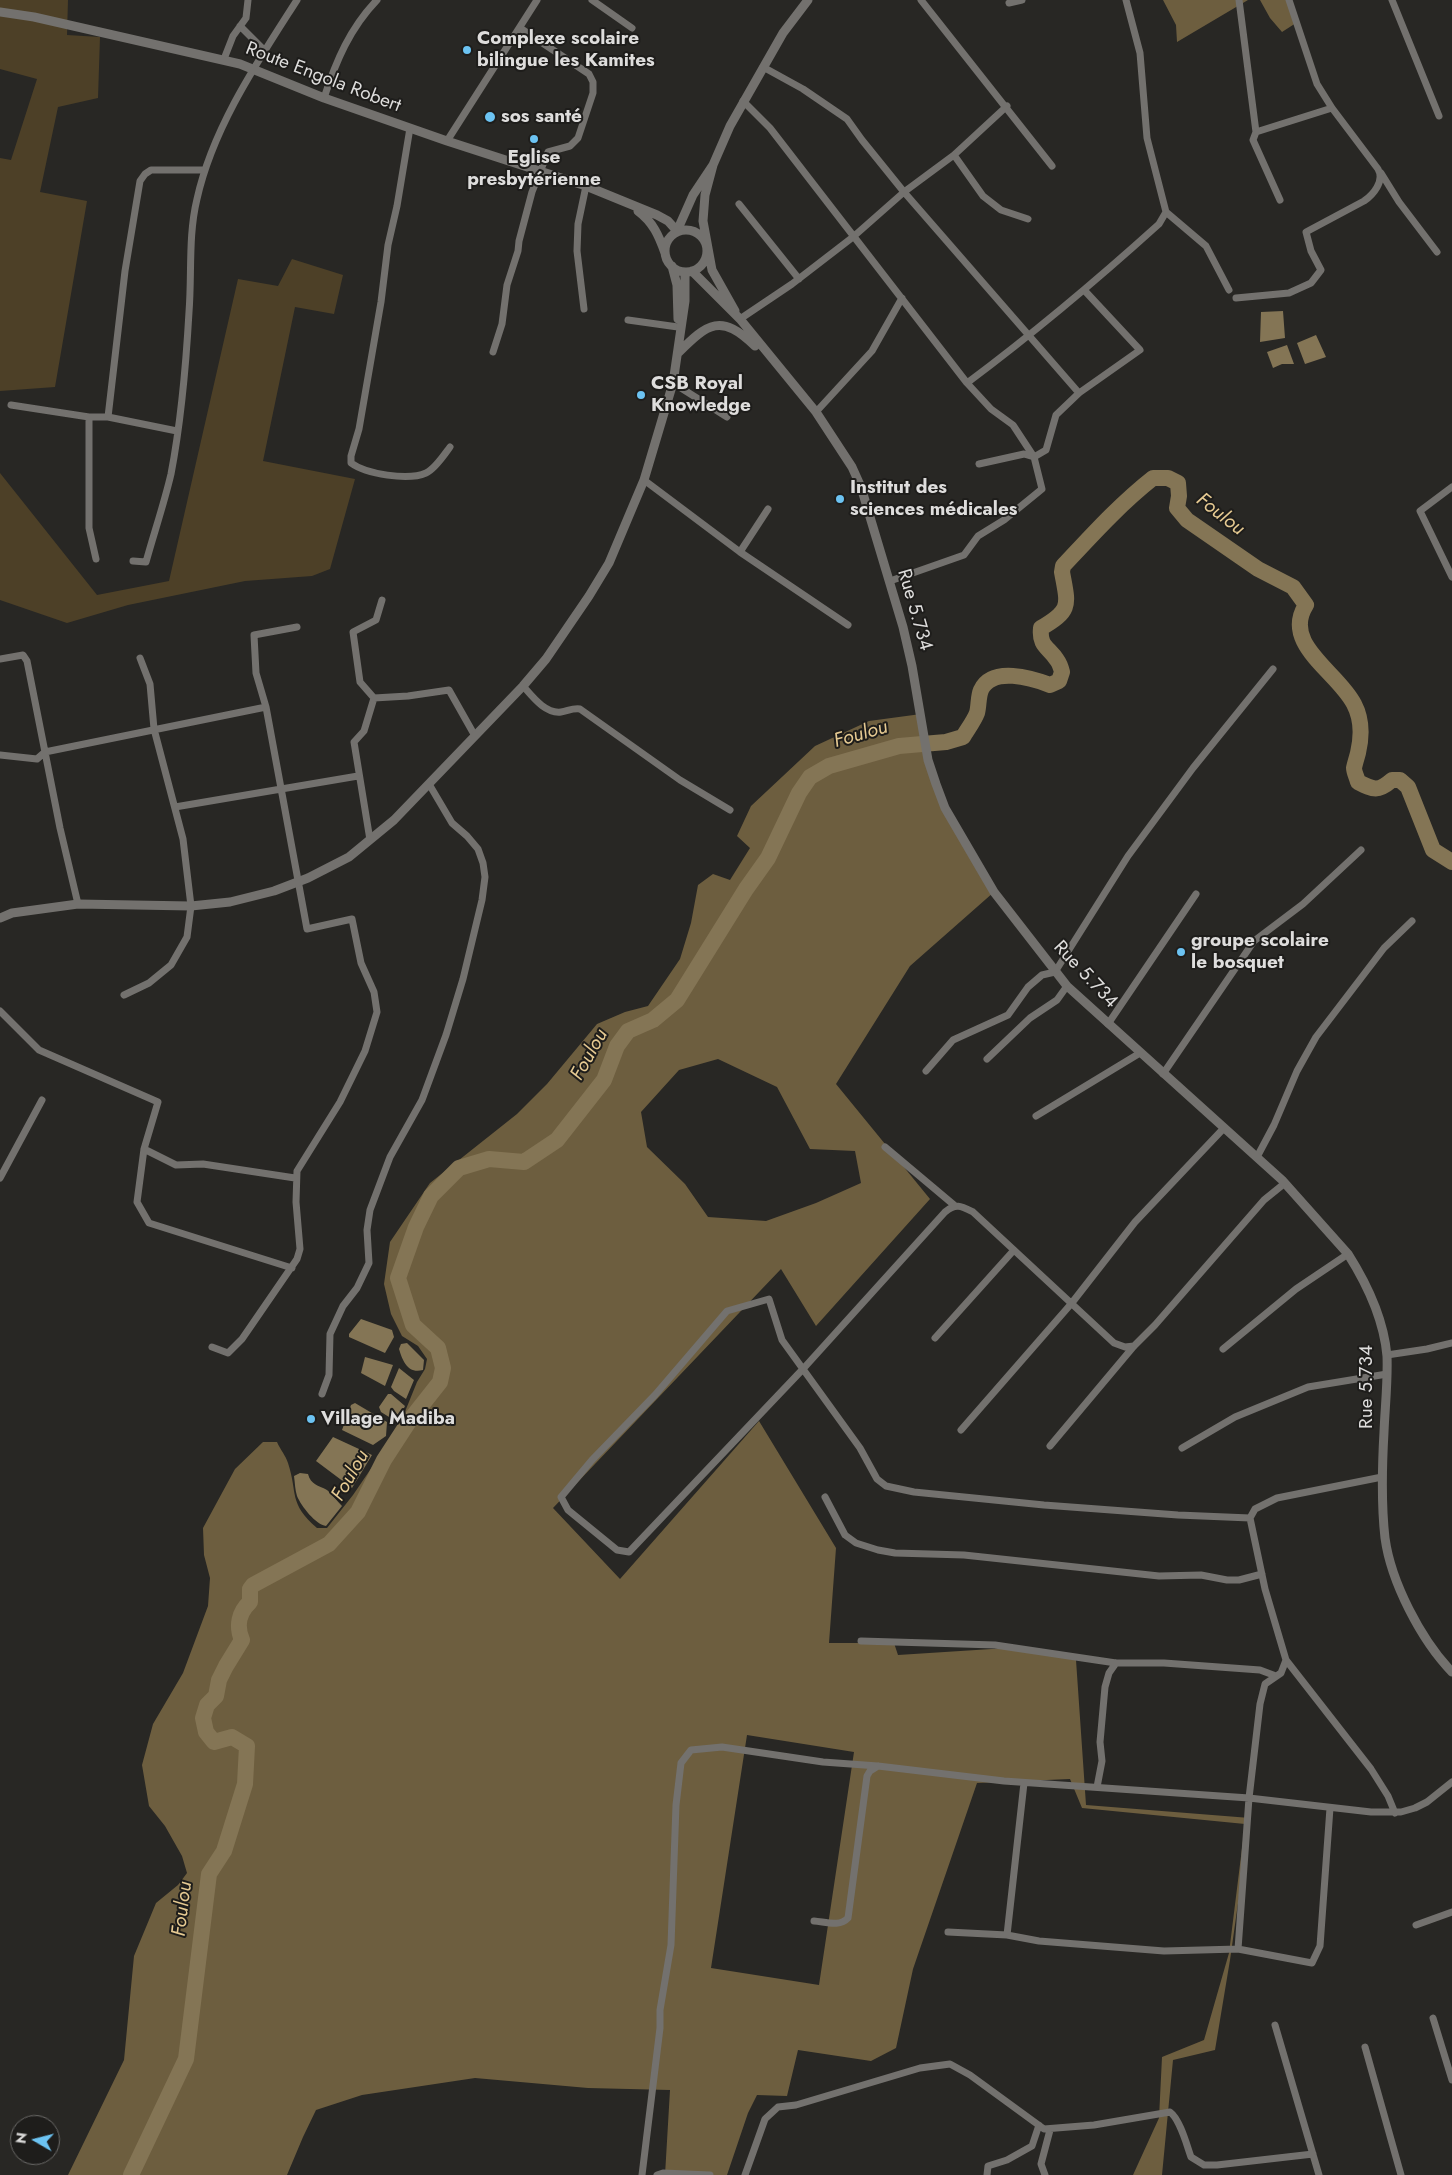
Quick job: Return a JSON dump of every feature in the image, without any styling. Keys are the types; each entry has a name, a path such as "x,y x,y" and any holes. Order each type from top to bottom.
{"street":[{"path":"224,59 240,26 246,18 248,0"},
{"path":"133,560 146,562 170,475 177,431 190,310 190,255 196,199 205,170 228,117 297,0"},
{"path":"324,98 334,67 346,40 358,22 378,0"},
{"path":"447,141 537,0"},
{"path":"592,0 632,28"},
{"path":"679,344 677,285 672,266 666,256 667,242 677,232 694,195 713,165 743,101 783,33 808,0"},
{"path":"921,0 1007,106 1052,166"},
{"path":"1009,3 1022,0"},
{"path":"1126,0 1140,53 1147,138 1166,212 1206,246 1229,290"},
{"path":"1239,0 1256,132 1253,140 1280,200"},
{"path":"1289,0 1317,84 1399,202 1437,252"},
{"path":"1392,0 1439,116"},
{"name":"Route Engola Robert","path":"0,12 34,17 224,59 324,98 447,141 586,186 668,221 677,232"},
{"path":"240,26 266,51"},
{"path":"492,352 502,324 507,284 516,260 532,192 550,150 570,146 578,138 593,93 593,82 589,74 520,28"},
{"path":"763,67 811,94 847,119 904,192 1079,393"},
{"path":"743,101 770,128 967,384 991,409 1013,425 1034,457 1042,489 1004,520 978,536 964,555 890,581"},
{"path":"677,232 684,230 696,232 705,242 712,270 740,318 799,279 853,237 904,192 954,155 1007,106"},
{"path":"1256,132 1332,108"},
{"path":"410,128 397,206 388,244 381,302 359,430 350,456 351,463 369,472 409,476 430,470 450,447"},
{"path":"954,155 983,196 1000,210 1028,219"},
{"path":"672,266 688,272 697,269 705,260 707,248 704,212 705,195 713,165"},
{"path":"108,417 125,271 140,181 151,170 205,170"},
{"path":"1236,298 1289,293 1311,283 1321,270 1311,251 1306,232 1370,197 1378,185 1380,173"},
{"path":"584,309 577,251 578,224 586,186"},
{"name":"Route Engola Robert","path":"627,203 648,218 658,235 666,256"},
{"path":"740,204 799,279"},
{"path":"967,384 1031,336 1085,291 1159,224 1166,212"},
{"path":"0,918 12,913 78,904 191,906 230,902 274,891 298,882 349,857 394,820 522,686 546,658 594,588 620,538 644,480 673,383 688,272"},
{"name":"Rue 5.734","path":"688,272 740,318 816,412 852,467 861,488 890,581 912,666 928,760 945,808 994,892 1067,986 1285,1183 1348,1254 1372,1299 1386,1355 1387,1374 1382,1477 1386,1539 1399,1587 1430,1646 1452,1672"},
{"path":"979,464 1024,454 1034,457 1046,450 1056,415 1079,393 1140,350 1085,291"},
{"path":"816,412 872,351 902,298"},
{"path":"628,320 678,327"},
{"path":"678,354 701,331 713,325 727,326 739,331 782,372"},
{"path":"673,383 726,417"},
{"path":"11,405 89,418 108,417 177,431"},
{"path":"89,418 89,528 96,559"},
{"path":"644,480 740,552 848,625"},
{"path":"1452,487 1420,511 1452,577"},
{"path":"740,552 768,509"},
{"path":"374,698 360,682 353,632 376,620 382,600"},
{"path":"212,1347 224,1353 228,1353 233,1349 292,1268 300,1249 297,1171 344,1095 365,1051 377,1012 374,992 361,963 352,919 307,928 266,708 256,673 254,635 297,627"},
{"path":"0,658 23,655 27,660 78,904"},
{"path":"124,995 149,983 171,965 187,937 191,906 183,839 154,730 150,684 140,658"},
{"path":"926,1071 953,1040 1008,1015 1028,988 1042,975 1055,972 1128,856 1193,768 1273,669"},
{"path":"522,686 542,706 551,711 560,712 571,708 580,708 680,780 730,810"},
{"path":"374,698 408,696 449,690 475,736"},
{"path":"370,840 358,776 354,742 364,731 374,698"},
{"path":"0,755 37,759 45,752 266,708"},
{"path":"175,807 358,776"},
{"path":"322,1394 329,1375 330,1334 343,1306 357,1288 369,1263 367,1230 370,1210 390,1157 422,1100 446,1035 463,979 482,900 485,877 478,849 452,823 428,784"},
{"path":"1163,1074 1254,941 1303,904 1361,850"},
{"path":"1108,1024 1196,894"},
{"path":"1257,1157 1274,1125 1297,1071 1316,1037 1384,948 1412,921"},
{"path":"987,1059 1030,1018 1057,1000 1067,986"},
{"path":"0,1011 39,1050 158,1102 144,1149 138,1202 149,1223 292,1268"},
{"path":"1036,1116 1140,1053"},
{"path":"0,1178 42,1100"},
{"path":"961,1430 1071,1304 1134,1222 1224,1128"},
{"path":"885,1147 954,1205 973,1212 1114,1344 1134,1346"},
{"path":"144,1149 176,1166 203,1164 296,1178"},
{"path":"1050,1446 1134,1346 1155,1325 1264,1200 1285,1183"},
{"path":"954,1205 945,1212 803,1369 629,1552 617,1550 568,1510 561,1497 592,1460 655,1395 727,1311 769,1299 782,1340 803,1369 860,1448 877,1479 886,1486 914,1492 1053,1506 1250,1518"},
{"path":"935,1338 1014,1250"},
{"path":"1223,1349 1296,1289 1348,1254"},
{"path":"1386,1355 1427,1350 1452,1343"},
{"path":"1182,1448 1235,1416 1308,1387 1387,1374"},
{"path":"1382,1477 1278,1498 1256,1509 1250,1518 1262,1574 1286,1660 1372,1769 1388,1796 1395,1813"},
{"path":"825,1497 845,1535 856,1543 895,1553 964,1555 1158,1576 1201,1575 1227,1580 1239,1580 1262,1574"},
{"path":"861,1641 995,1645 1116,1663 1164,1663 1260,1670 1276,1676"},
{"path":"1238,1949 1249,1798 1262,1690 1269,1680 1284,1670 1286,1660"},
{"path":"1097,1787 1102,1761 1100,1742 1105,1687 1109,1673 1116,1663"},
{"path":"642,2175 660,2028 660,2010 671,1944 676,1805 681,1763 691,1750 722,1748 823,1762 878,1766 1024,1783 1249,1798 1330,1808 1395,1813 1415,1808 1427,1802 1452,1782"},
{"path":"814,1921 838,1924 848,1918 867,1776 870,1771 878,1766"},
{"path":"1007,1936 1024,1783"},
{"path":"948,1932 1164,1951 1238,1949 1312,1963 1320,1946 1330,1808"},
{"path":"1416,1925 1452,1912"},
{"path":"1433,2018 1451,2075"},
{"path":"1275,2025 1319,2175"},
{"path":"1365,2047 1401,2175"},
{"path":"745,2175 765,2119 778,2107 796,2104 926,2067 950,2064 956,2066 1044,2129 1094,2125 1170,2112 1174,2115 1191,2157 1204,2165 1313,2154"},
{"path":"987,2175 988,2166 1007,2160 1032,2146 1039,2125"},
{"path":"1045,2175 1041,2164 1050,2130"},
{"path":"657,2175 663,2173 710,2175"}],"shaded area":[{"path":"0,0 68,0 67,35 100,37 98,98 58,107 40,192 87,201 55,387 0,391 0,158 11,160 37,79 0,69"},
{"path":"1163,0 1248,0 1177,42 1176,25"},
{"path":"1260,0 1289,0 1296,23 1282,32 1270,18"},
{"path":"292,259 343,275 334,314 295,307 263,461 355,479 330,569 312,576 245,581 128,605 67,623 0,600 0,473 97,595 169,581 238,279 278,286"},
{"path":"921,714 936,784 994,892 910,966 836,1084 930,1199 816,1326 781,1269 553,1508 620,1579 759,1421 836,1548 829,1643 894,1643 898,1655 1007,1648 1076,1660 1086,1805 1250,1818 1215,2050 1173,2060 1162,2175 1133,2175 1159,2118 1162,2057 1204,2040 1229,1953 1245,1824 1082,1808 1070,1779 977,1783 913,1969 896,2048 871,2061 798,2050 787,2096 757,2095 748,2113 727,2175 665,2175 670,2090 588,2088 475,2078 362,2095 316,2110 287,2175 68,2175 124,2060 134,1956 156,1903 178,1885 187,1873 182,1856 165,1826 149,1806 142,1765 153,1724 183,1673 208,1606 210,1578 204,1555 203,1528 235,1469 263,1442 277,1442 287,1460 295,1497 302,1512 317,1528 327,1528 353,1495 398,1429 417,1382 425,1369 427,1359 418,1346 402,1336 391,1314 384,1284 390,1242 430,1183 517,1114 547,1084 597,1024 625,1012 648,1006 680,959 691,923 698,885 713,874 730,880 750,848 737,836 751,806 815,746 869,721","holes":["718,1059 777,1087 810,1149 855,1151 861,1183 816,1203 766,1221 708,1217 685,1184 647,1147 641,1112 679,1070","747,1735 854,1752 819,1985 711,1968"]}],"water":[{"path":"1283,311 1285,338 1260,342 1261,312"},
{"path":"1316,335 1326,357 1305,364 1297,343"},
{"path":"1287,345 1294,364 1282,364 1273,368 1267,352"},
{"path":"361,1319 392,1330 394,1337 385,1353 349,1337 349,1334"},
{"path":"407,1343 424,1360 423,1370 410,1369 404,1362 399,1349 401,1344"},
{"path":"365,1357 393,1365 385,1386 361,1373"},
{"path":"399,1368 414,1380 406,1399 391,1387"},
{"path":"388,1394 391,1394 405,1406 397,1422 381,1412 379,1407"},
{"path":"355,1403 387,1422 386,1436 373,1445 342,1430 351,1405"},
{"path":"333,1437 372,1455 352,1488 316,1461"},
{"path":"300,1473 308,1474 313,1483 327,1490 342,1506 326,1526 313,1519 297,1496 294,1476"}],"waterway":[{"name":"Foulou","path":"131,2175 186,2059 209,1874 224,1851 245,1784 247,1746 232,1737 214,1742 206,1732 203,1718 207,1705 216,1696 219,1680 242,1640 239,1624 243,1610 250,1602 250,1589 253,1585 329,1544 358,1512 384,1460 410,1420 440,1382 443,1368 438,1348 413,1325 398,1278 416,1227 431,1196 459,1168 489,1159 524,1162 557,1140 604,1080 617,1046 628,1031 653,1020 677,1000 746,889 768,858 799,793 810,777 829,766 899,746 946,742 963,737 977,713 981,690 986,683 994,678 1003,676 1023,677 1050,685 1059,681 1062,672 1061,668 1043,643 1041,628 1058,616 1065,606 1066,592 1062,572 1063,566 1129,498 1153,478 1168,478 1178,483 1179,496 1177,508 1187,520 1258,569 1293,587 1306,605 1300,619 1301,632 1306,645 1346,692 1357,710 1361,734 1354,768 1358,782 1368,787 1379,788 1392,780 1400,780 1408,787 1433,850 1452,862"}],"place":[{"name":"Complexe scolaire bilingue les Kamites","path":"467,50"},
{"name":"sos santé","path":"490,117"},
{"name":"Eglise presbytérienne","path":"534,139"},
{"name":"CSB Royal Knowledge","path":"641,395"},
{"name":"Institut des sciences médicales","path":"840,499"},
{"name":"groupe scolaire le bosquet","path":"1181,952"},
{"name":"Village Madiba","path":"311,1419"}]}
